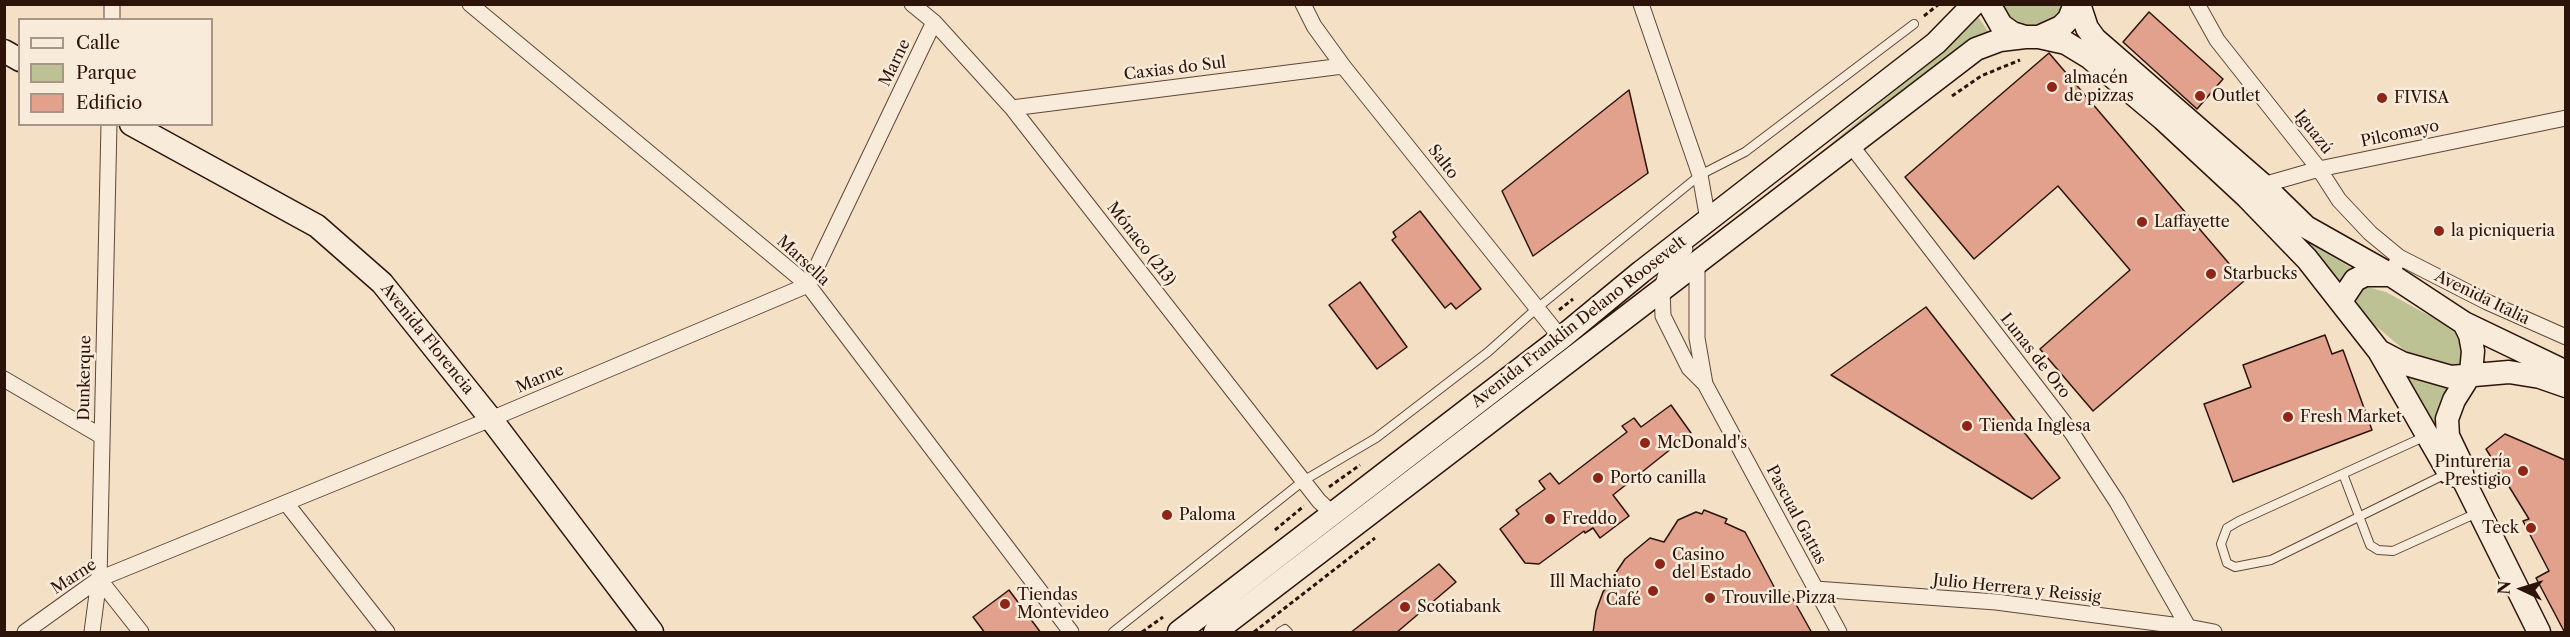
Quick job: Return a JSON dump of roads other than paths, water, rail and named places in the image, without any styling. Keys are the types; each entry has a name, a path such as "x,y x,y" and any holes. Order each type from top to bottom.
{"street":[{"name":"Marsella","path":"470,4 808,285 1071,633"},
{"name":"Mónaco (213)","path":"912,4 934,22 1012,108 1304,481 1333,514"},
{"name":"Salto","path":"1303,4 1314,26 1343,66 1561,339"},
{"name":"Avenida Franklin Delano Roosevelt","path":"1179,633 1561,339 1732,201 1936,43 1974,4"},
{"path":"1989,4 2001,25 2012,33 2066,43 2168,112"},
{"path":"2032,37 2061,27 2077,4"},
{"path":"2077,4 2087,28 2096,39 2168,112 2255,191 2379,351 2428,436 2479,512 2539,633"},
{"name":"Iguazú","path":"2198,4 2217,40 2319,169 2339,200 2370,232 2395,266"},
{"path":"1640,6 1700,175 1708,220"},
{"name":"Marne","path":"25,633 99,579 491,419 808,285 934,22"},
{"name":"Avenida Franklin Delano Roosevelt","path":"1215,633 1976,49 2000,40 2032,37"},
{"path":"4,51 18,59"},
{"name":"Caxias do Sul","path":"1012,108 1343,66"},
{"name":"Pilcomayo","path":"2255,191 2319,169 2565,118"},
{"name":"Dunkerque","path":"92,633 99,579 109,126"},
{"name":"Avenida Florencia","path":"135,126 317,226 382,283 491,419 652,633"},
{"name":"Lunas de Oro","path":"1850,144 2072,433 2117,502 2189,630"},
{"name":"Avenida Italia","path":"2255,191 2306,227 2395,266 2487,302 2565,338"},
{"name":"Pascual Gattas","path":"1732,201 1720,221 1672,261 1662,289 1663,316 1689,368 1705,384 1839,633"},
{"name":"Pascual Gattas","path":"1697,262 1697,338 1705,384"},
{"path":"2341,301 2355,280 2395,266"},
{"name":"Avenida Italia","path":"2395,266 2464,323 2565,372"},
{"path":"2456,476 2460,461 2448,436 2447,419 2454,400 2471,373 2473,351 2470,335 2464,323"},
{"path":"2379,351 2403,363 2451,377 2471,373 2509,372 2540,377 2565,386"},
{"path":"4,380 101,435"},
{"path":"286,503 387,633"},
{"path":"99,579 141,633"},
{"name":"Julio Herrera y Reissig","path":"1815,589 1996,602 2214,633"}],"lane":[{"name":"Avenida Franklin Delano Roosevelt","path":"1113,633 1304,481 1376,438 1488,352 1536,309 1700,175 1745,152 1914,24"},
{"path":"2428,436 2227,528 2221,544 2227,563 2235,567 2252,566 2271,560 2359,518 2456,476"},
{"path":"2343,474 2370,545 2378,550 2393,551 2479,512"}],"place":[{"name":"almacén de pizzas","path":"2052,87"},
{"name":"Outlet","path":"2200,96"},
{"name":"FIVISA","path":"2382,98"},
{"name":"Laffayette","path":"2142,222"},
{"name":"la picniqueria","path":"2439,231"},
{"name":"Starbucks","path":"2211,274"},
{"name":"Fresh Market","path":"2288,417"},
{"name":"Tienda Inglesa","path":"1967,426"},
{"name":"McDonald's","path":"1645,443"},
{"name":"Pinturería Prestigio","path":"2523,471"},
{"name":"Porto canilla","path":"1598,478"},
{"name":"Paloma","path":"1167,515"},
{"name":"Freddo","path":"1550,519"},
{"name":"Teck","path":"2531,528"},
{"name":"Casino del Estado","path":"1660,564"},
{"name":"Ill Machiato Café","path":"1653,591"},
{"name":"Trouville Pizza","path":"1710,598"},
{"name":"Tiendas Montevideo","path":"1005,604"},
{"name":"Scotiabank","path":"1405,607"}]}
